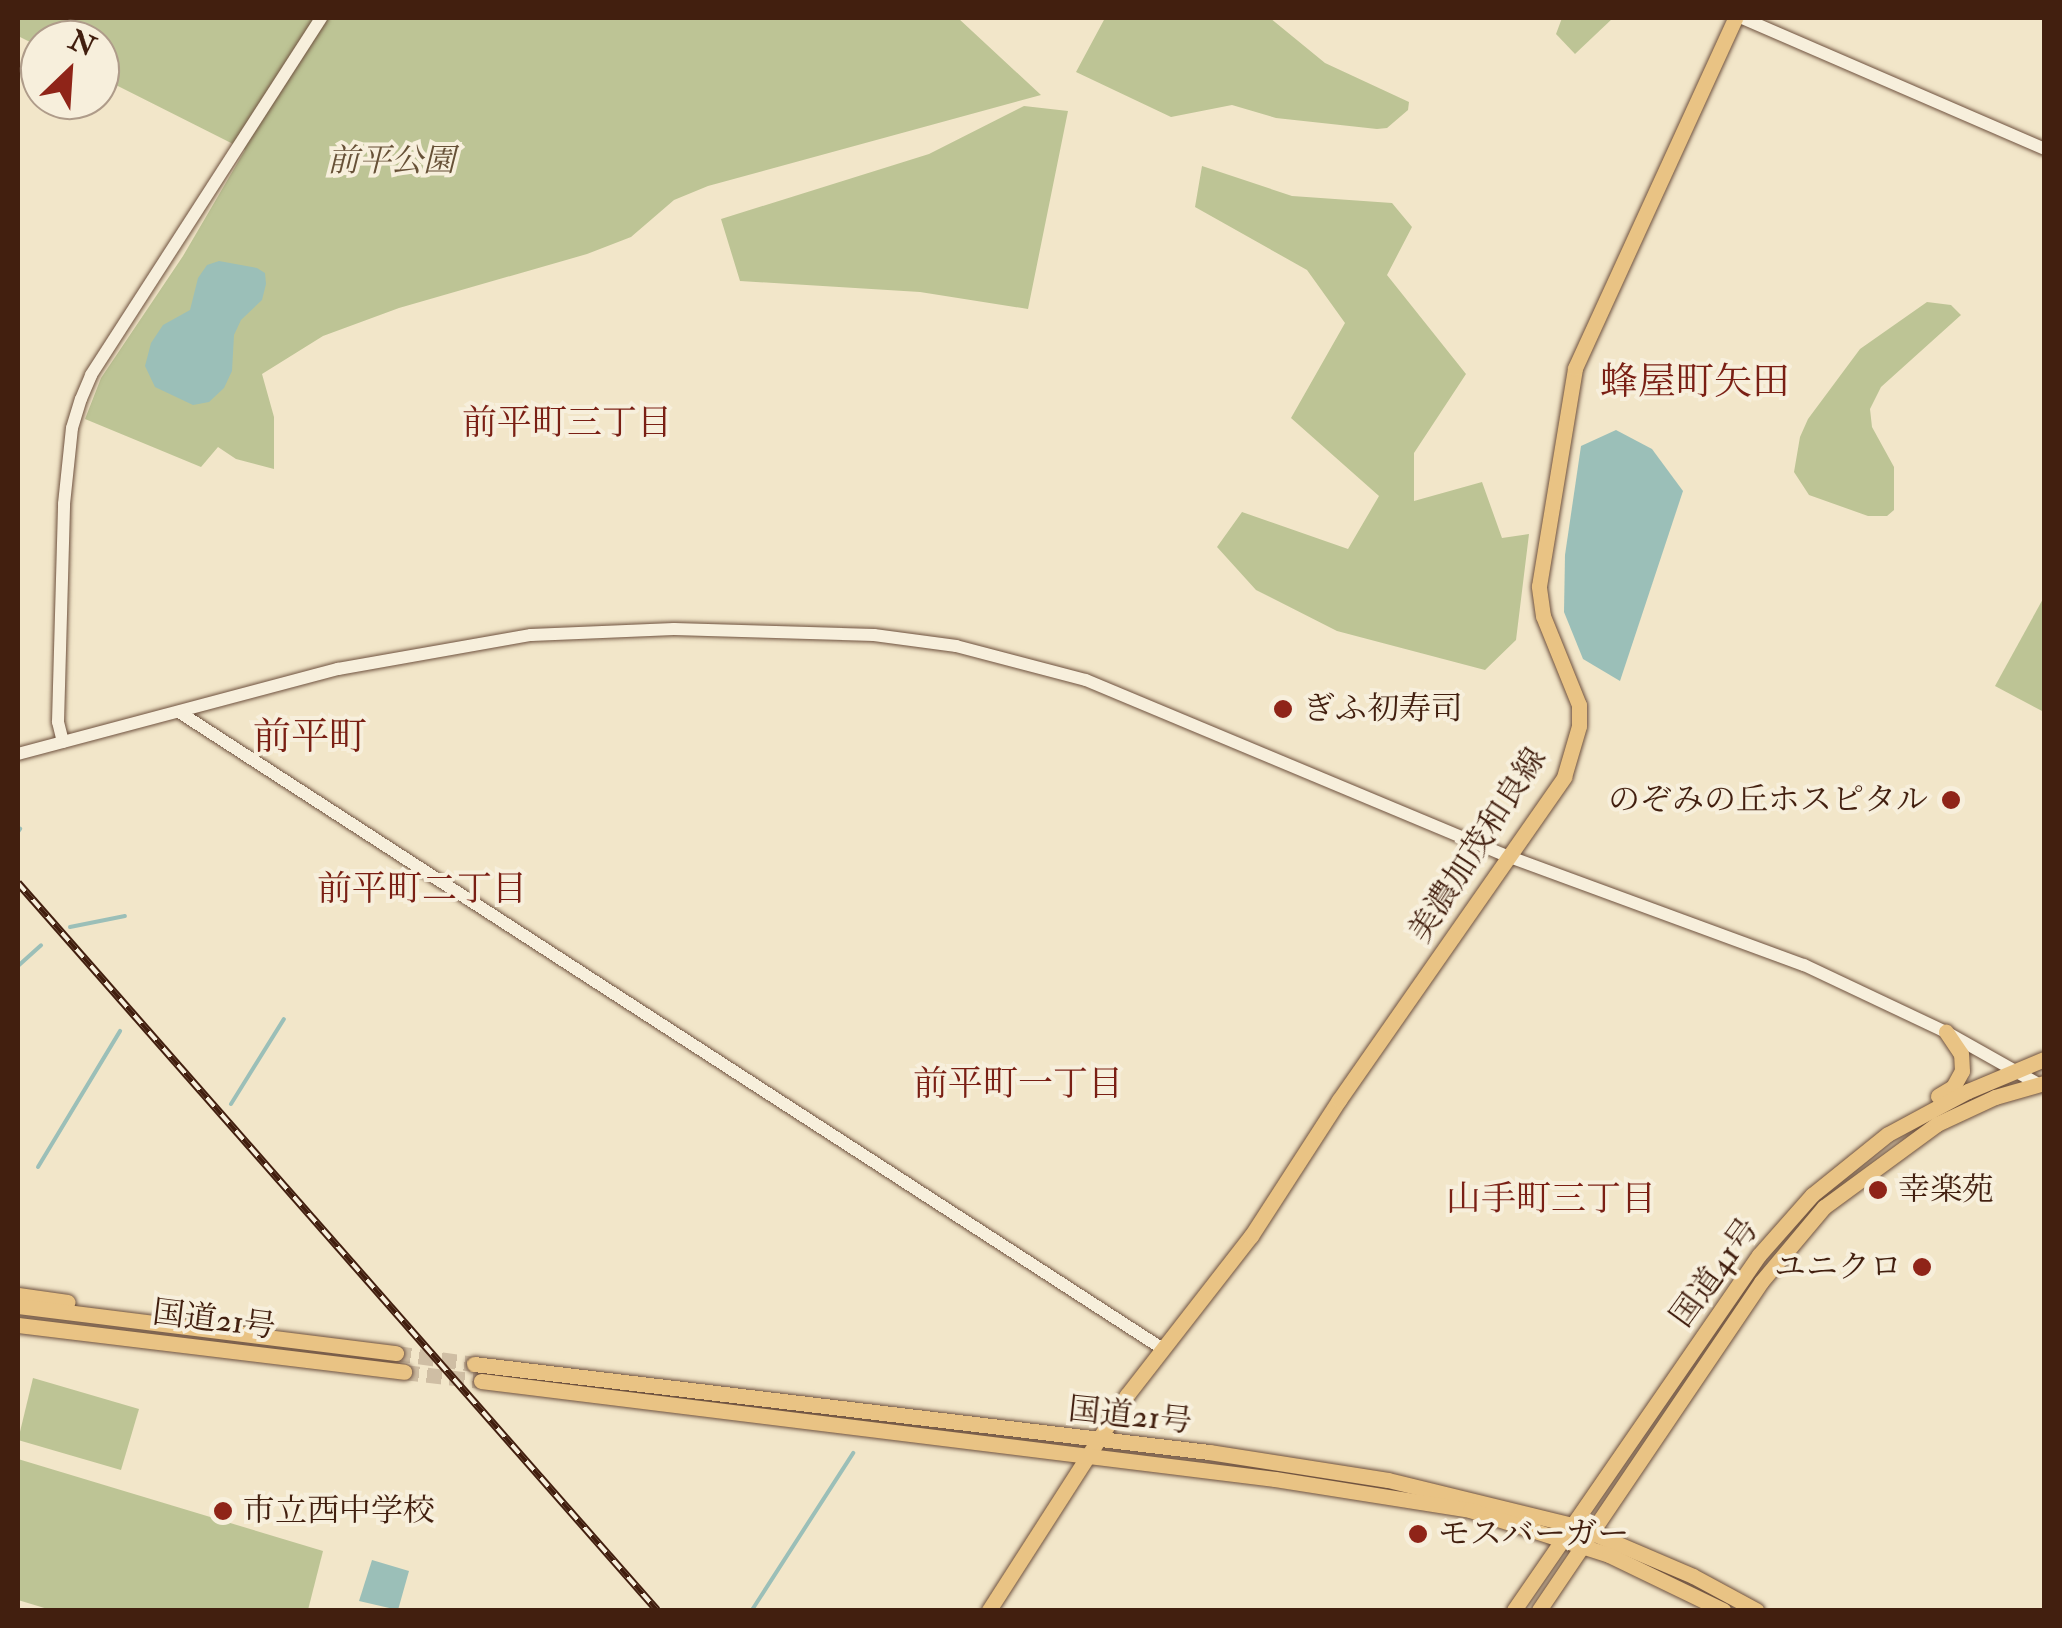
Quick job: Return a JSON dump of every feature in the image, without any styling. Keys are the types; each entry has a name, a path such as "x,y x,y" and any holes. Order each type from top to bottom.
{"main road":[{"name":"美濃加茂和良線","path":"989,1610 1096,1441 1251,1236 1564,777 1579,726 1578,706 1543,616 1539,586 1575,368 1738,18"},
{"path":"1905,1125 1918,1108 1952,1087 1962,1071 1961,1054 1946,1032"},
{"name":"国道41号","path":"1514,1610 1782,1228 1856,1156 1905,1125 2044,1059"},
{"name":"国道41号","path":"1539,1610 1762,1282 1824,1207 1937,1124 1995,1098 2043,1085"},
{"name":"国道21号","path":"18,1295 334,1337 390,1352 18,1306"},
{"name":"国道21号","path":"18,1325 404,1372"},
{"path":"18,1334 214,1357 354,1365"},
{"name":"国道21号","path":"474,1364 1209,1452 1388,1480 1588,1538 1693,1576 1756,1610"},
{"name":"国道21号","path":"482,1381 1084,1459 1275,1479 1470,1510 1570,1532"},
{"name":"国道21号","path":"1588,1538 1724,1610"}],"street":[{"path":"63,742 58,722 64,504 72,428 81,399 91,375 321,18"},
{"path":"1738,18 2044,149"},
{"path":"18,754 395,656 531,635 674,628 874,634 956,646 1086,680 1508,856 1786,958 1946,1032 2043,1085"},
{"path":"179,712 1163,1349"}],"green space":[{"name":"前平公園","path":"18,18 958,18 1041,95 708,186 674,200 631,237 587,254 399,308 323,336 262,374 274,417 274,469 236,459 218,447 201,467 85,419 101,378 183,256 245,150 120,87 120,20 20,20 18,36"},
{"path":"1105,18 1270,18 1325,63 1409,102 1408,110 1387,128 1377,129 1276,118 1232,105 1171,117 1076,72"},
{"path":"1562,18 1613,18 1575,54 1556,34"},
{"path":"1024,106 1068,111 1028,309 920,292 740,281 721,219 929,154"},
{"path":"1202,166 1292,196 1392,203 1412,227 1387,275 1466,374 1414,453 1414,501 1482,482 1502,538 1529,534 1516,640 1485,670 1337,631 1256,590 1217,547 1242,512 1348,549 1379,496 1291,418 1345,323 1307,270 1195,207"},
{"path":"1927,302 1951,305 1961,315 1881,387 1870,409 1872,427 1894,467 1894,510 1887,516 1868,516 1809,495 1794,472 1800,437 1808,419 1860,349"},
{"path":"2044,597 2044,712 1995,686"},
{"path":"33,1378 139,1409 121,1470 18,1440"},
{"path":"18,1459 323,1551 308,1610 51,1610 18,1600"}],"water":[{"path":"219,261 257,268 265,273 266,284 262,300 241,320 234,335 232,371 224,388 209,402 193,405 155,387 145,366 151,343 163,325 190,310 198,278 207,265"},
{"path":"1616,430 1652,449 1683,491 1620,681 1583,659 1564,612 1565,555 1581,446"},
{"path":"372,1560 409,1571 398,1610 359,1601"}],"waterway":[{"path":"699,18 704,18"},
{"path":"70,927 125,916"},
{"path":"18,966 41,945"},
{"path":"231,1104 284,1019"},
{"path":"38,1167 120,1031"},
{"path":"752,1610 853,1453"}],"tunnel":[{"path":"396,1353 474,1364"},
{"path":"404,1372 481,1381"}],"railway":[{"path":"18,883 657,1610"}],"place":[{"name":"ぎふ初寿司","path":"1283,709"},
{"name":"のぞみの丘ホスピタル","path":"1951,800"},
{"name":"幸楽苑","path":"1878,1190"},
{"name":"ユニクロ","path":"1922,1267"},
{"name":"市立西中学校","path":"223,1511"},
{"name":"モスバーガー","path":"1418,1534"}],"district":[{"name":"蜂屋町矢田","path":"1695,383"},
{"name":"前平町三丁目","path":"567,423"},
{"name":"前平町","path":"310,738"},
{"name":"前平町二丁目","path":"422,889"},
{"name":"前平町一丁目","path":"1018,1084"},
{"name":"山手町三丁目","path":"1551,1199"}]}
